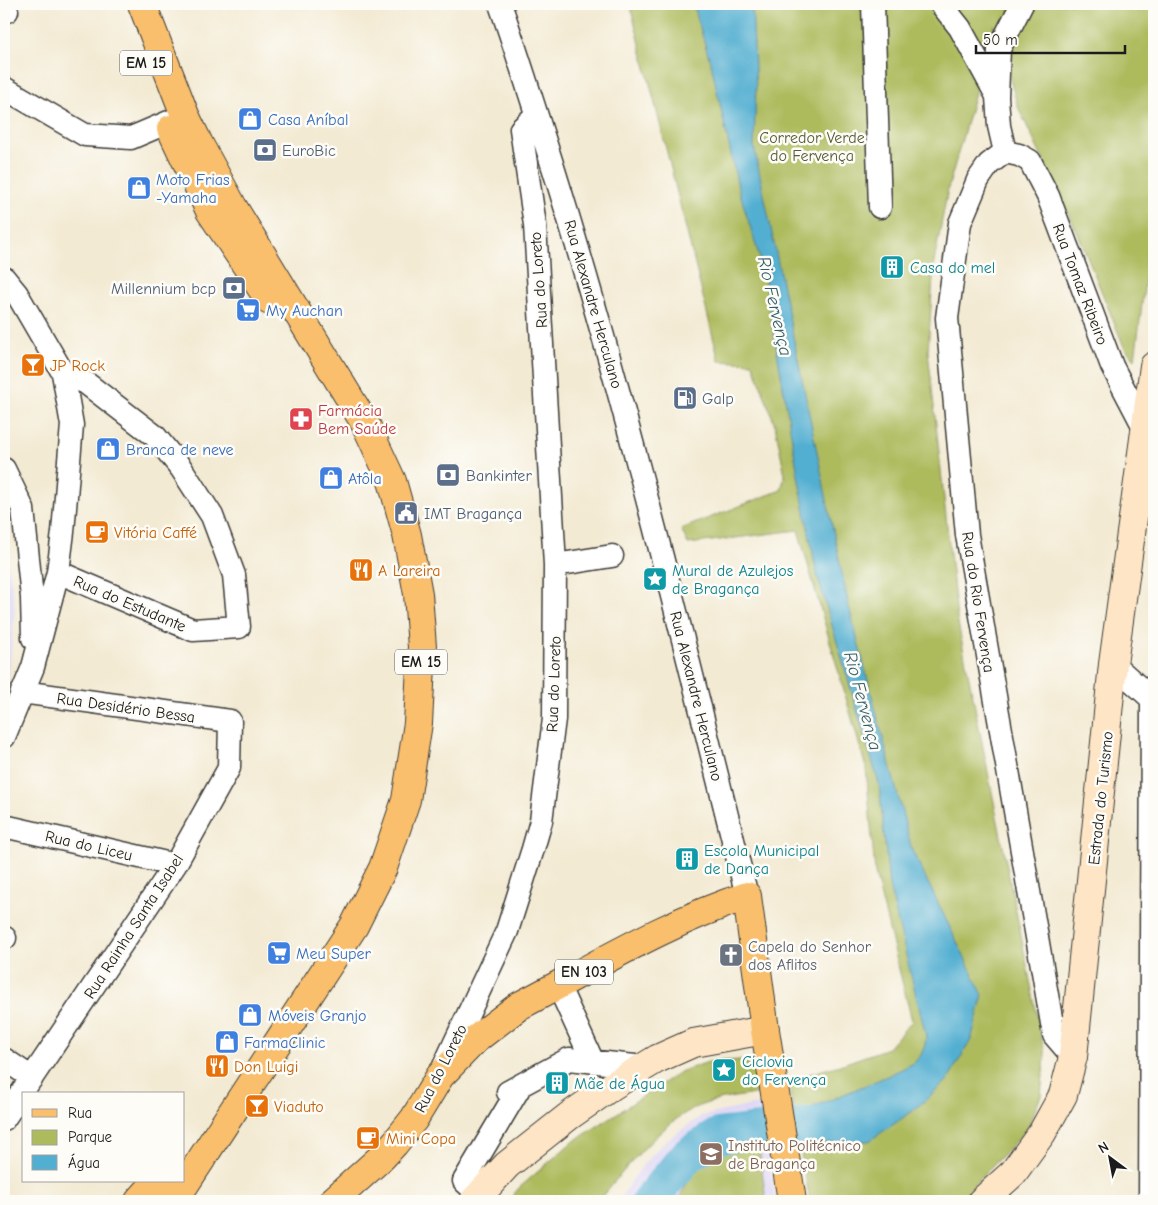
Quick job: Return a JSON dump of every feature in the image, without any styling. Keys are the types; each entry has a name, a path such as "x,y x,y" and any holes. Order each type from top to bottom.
{"main road":[{"name":"EM 15","path":"125,4 176,119 215,220 346,419 369,472 389,528 401,596 405,648 403,715 391,792 368,860 339,918 280,1012 186,1151"},
{"name":"EM 15","path":"142,4 176,119 233,207 366,425 392,481 407,535 416,584 422,647 418,723 406,800 383,868 354,926 174,1201"},
{"name":"EN 103","path":"440,1076 476,1039 519,1006 672,925 747,896"},
{"name":"Rua Alexandre Herculano","path":"747,896 765,1030 793,1200"},
{"name":"Rua do Loreto","path":"333,1201 395,1143 414,1119 440,1076"},
{"path":"197,1201 218,1168 220,1130"},
{"path":"139,1201 156,1182"},
{"path":"153,1201 165,1182"}],"street":[{"path":"4,4 7,12 4,12"},
{"name":"Rua Alexandre Herculano","path":"500,4 579,249 648,498 747,896"},
{"path":"873,4 880,207"},
{"path":"941,4 960,28 997,97"},
{"path":"1005,152 997,97 999,49 1022,4"},
{"path":"4,88 85,134 131,138 176,119"},
{"name":"Rua do Loreto","path":"440,1076 507,931 541,821 554,719 556,565 535,225 521,129 536,115"},
{"name":"Rua Tomaz Ribeiro","path":"1005,152 1019,154 1030,162 1048,196 1112,366 1146,431"},
{"name":"Rua do Rio Fervença","path":"1005,152 989,164 978,180 960,224 947,318 967,535 1054,1035 1073,1057"},
{"path":"4,278 17,294 63,373 72,425 58,572 33,667 4,737"},
{"name":"Estrada do Turismo","path":"982,1201 1013,1172 1042,1133 1063,1094 1073,1057 1113,664 1154,366"},
{"name":"Rua do Estudante","path":"58,572 193,630 239,627 234,575 212,516 181,468 155,436 86,383 63,373"},
{"path":"4,469 23,509 32,598 33,667"},
{"path":"556,565 612,556"},
{"path":"1113,664 1152,699 1150,1201"},
{"name":"Rua Desidério Bessa","path":"22,692 230,721"},
{"name":"Rua Rainha Santa Isabel","path":"22,1092 175,865 229,768 230,721"},
{"name":"Rua do Liceu","path":"4,826 175,865"},
{"path":"558,986 593,1062"},
{"path":"644,1067 569,1059 514,1088 464,1181 477,1198 507,1165 568,1116 644,1067 693,1043 765,1030"},
{"path":"4,1059 32,1078"},
{"name":"Rua Rainha Santa Isabel","path":"4,1119 22,1093"}],"shaded area":[{"path":"4,522 7,558 15,607 8,684 4,694"},
{"name":"Instituto Politécnico de Bragança","path":"762,1103 776,1201 618,1201 642,1166 664,1142 701,1116"}],"green space":[{"name":"Corredor Verde do Fervença","path":"630,4 1154,4 1154,211 1135,359 1124,347 1079,236 1018,107 994,25 948,189 934,262 928,351 957,618 1045,1055 1041,1096 1027,1129 959,1201 810,1201 801,1154 802,1144 794,1115 788,1080 840,1065 888,1048 912,1021 875,873 866,768 798,530 688,544 681,529 781,490 785,475 775,425 753,363 719,361"},
{"path":"740,1060 755,1068 758,1072 761,1093 713,1101 687,1112 651,1141 598,1201 508,1201 519,1188 570,1144 680,1072 708,1062"},
{"path":"759,1147 766,1201 677,1201 696,1168 723,1151"}],"water":[{"path":"693,4 752,4 756,88 754,146 849,607 912,850 983,995 971,1040 947,1081 913,1111 869,1141 802,1144 794,1115 914,1063 921,1055 926,1036 889,886 879,784 817,575 763,269 738,187 712,68"}],"waterway":[{"name":"Rio Fervença","path":"649,1201 687,1156 718,1136 829,1123 846,1116"}],"place":[{"name":"Casa Aníbal","path":"250,119"},
{"name":"EuroBic","path":"265,150"},
{"name":"Moto Frias -Yamaha","path":"139,188"},
{"name":"Casa do mel","path":"892,267"},
{"name":"Millennium bcp","path":"234,288"},
{"name":"My Auchan","path":"248,310"},
{"name":"JP Rock","path":"33,365"},
{"name":"Galp","path":"685,398"},
{"name":"Farmácia Bem Saúde","path":"301,419"},
{"name":"Branca de neve","path":"108,449"},
{"name":"Bankinter","path":"448,475"},
{"name":"Atôla","path":"331,478"},
{"name":"IMT Bragança","path":"406,513"},
{"name":"Vitória Caffé","path":"97,532"},
{"name":"A Lareira","path":"361,570"},
{"name":"Mural de Azulejos de Bragança","path":"655,579"},
{"name":"Escola Municipal de Dança","path":"687,859"},
{"name":"Meu Super","path":"279,953"},
{"name":"Capela do Senhor dos Aflitos","path":"731,955"},
{"name":"Móveis Granjo","path":"250,1015"},
{"name":"FarmaClinic","path":"227,1042"},
{"name":"Don Luigi","path":"217,1066"},
{"name":"Ciclovia do Fervença","path":"724,1070"},
{"name":"Mãe de Água","path":"557,1083"},
{"name":"Viaduto","path":"257,1106"},
{"name":"Mini Copa","path":"368,1138"},
{"name":"Instituto Politécnico de Bragança","path":"711,1154"}]}
